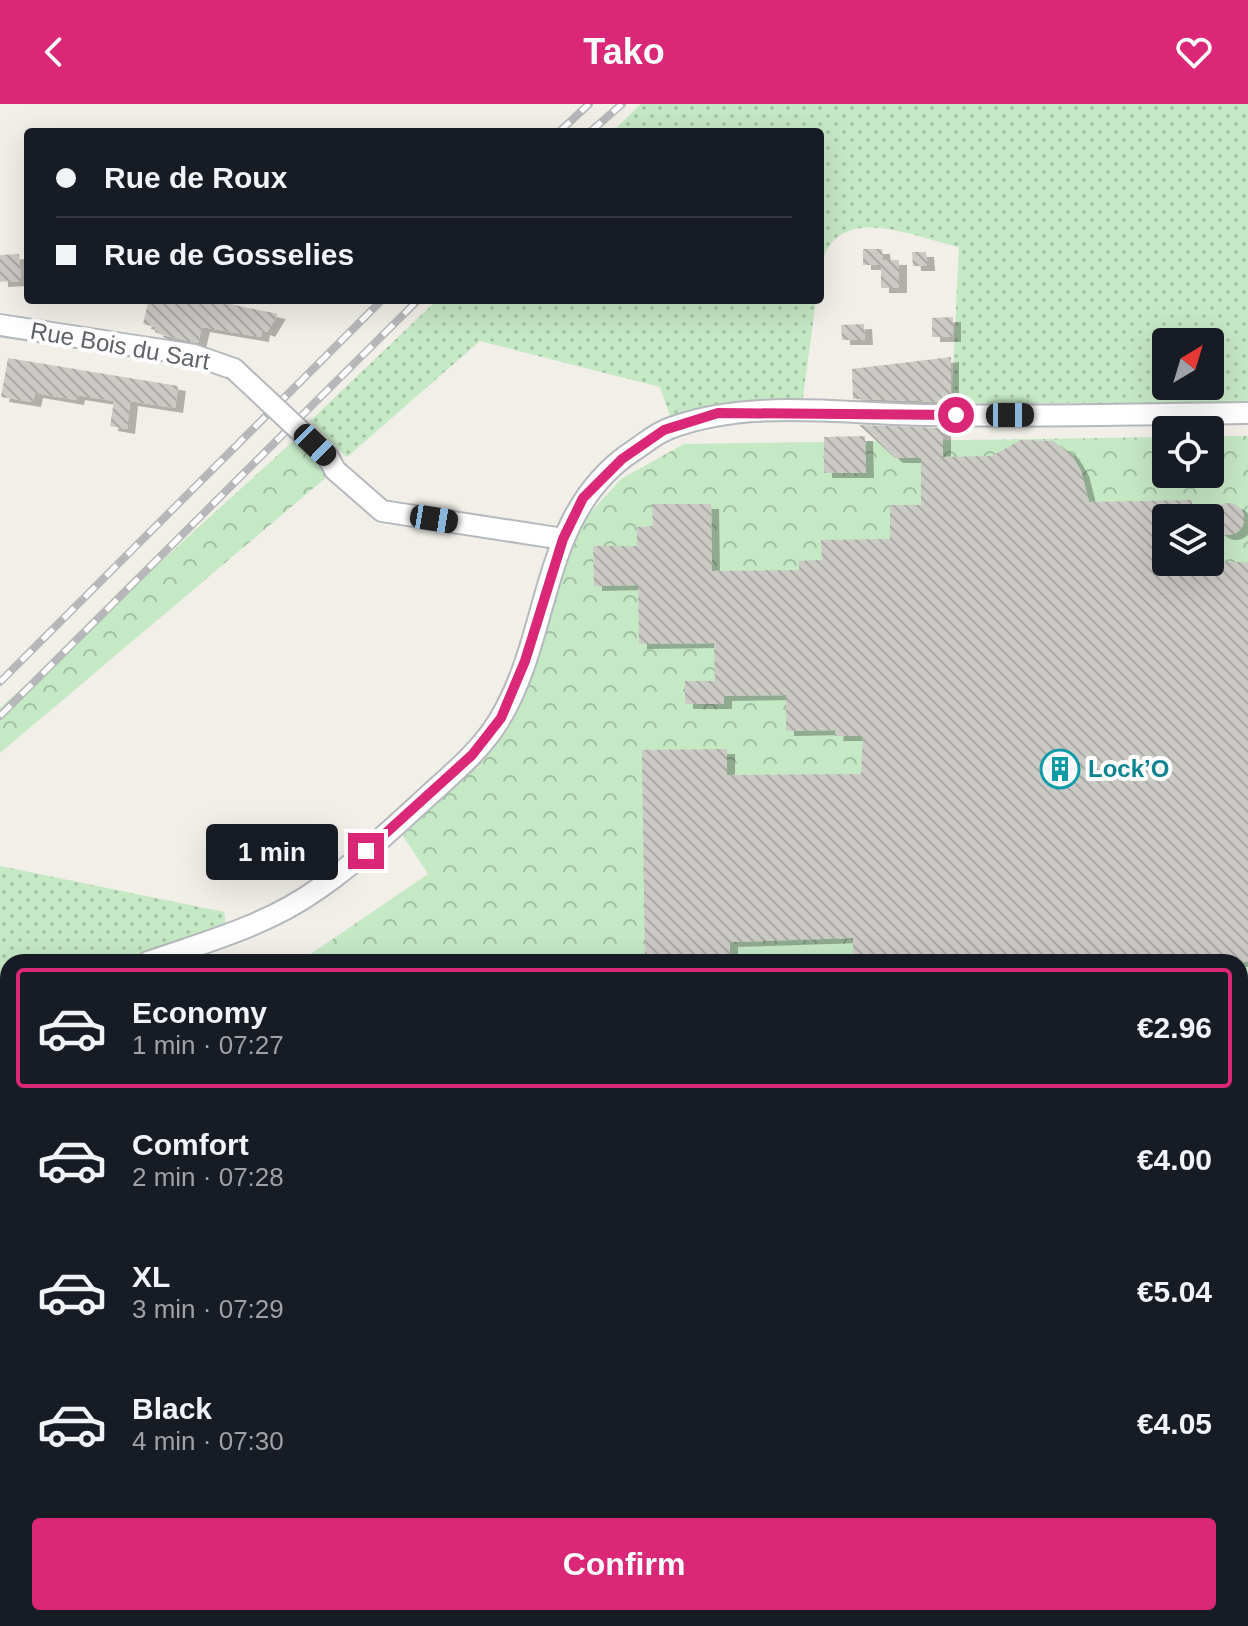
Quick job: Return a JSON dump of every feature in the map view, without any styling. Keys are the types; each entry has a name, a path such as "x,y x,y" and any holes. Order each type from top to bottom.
{"street":[{"name":"Rue Bois du Sart","path":"0,325 194,355 234,369 328,457 335,470 382,511 563,539"},
{"path":"171,954 250,926 317,890 390,831 472,755 501,718 525,661 563,539 583,498 622,459 664,430 718,413 1248,413"}],"green space":[{"path":"641,104 1248,104 1248,403 969,403 951,411 959,247 877,228 858,228 841,234 828,248 824,258 824,128 616,128"},
{"path":"433,304 815,304 801,412 672,422 660,387 480,341 347,457 310,421"},
{"path":"302,433 335,470 0,753 0,708"},
{"path":"1224,436 1248,436 1248,954 311,954 428,874 403,836 502,736 526,679 573,532 621,479 684,444 1152,437 1152,488 1224,488"},
{"path":"0,866 224,912 227,935 169,954 0,954"}],"building":[{"path":"863,249 882,249 883,260 899,260 899,288 881,288 881,265 863,265"},
{"path":"912,252 926,252 927,266 913,266"},
{"path":"19,254 21,281 0,282 0,255"},
{"path":"148,304 230,304 278,314 267,332 262,330 261,337 202,327 198,343 162,335 155,332 156,327 143,324"},
{"path":"953,317 953,337 932,337 932,318"},
{"path":"864,324 865,340 842,340 841,325"},
{"path":"951,357 951,402 853,399 852,369"},
{"path":"8,358 178,386 175,408 130,401 127,429 110,426 114,401 77,395 76,400 35,393 33,402 1,397"},
{"name":"Lock’O","path":"859,425 943,428 943,457 992,456 1021,440 1053,441 1071,454 1081,471 1089,502 1192,500 1192,504 1152,504 1152,576 1224,576 1224,562 1248,562 1248,954 853,954 853,938 730,942 730,954 645,954 642,750 727,749 727,775 861,774 863,736 835,736 836,730 786,731 786,695 724,696 724,704 685,704 685,681 715,681 714,643 639,644 638,585 594,586 593,546 637,546 637,527 653,526 652,504 711,504 712,571 799,570 799,561 822,560 821,540 890,539 890,505 921,505 921,458 895,458"},
{"path":"865,436 866,473 824,473 824,437"},
{"path":"1228,503 1234,504 1243,513 1243,525 1239,530 1234,534 1224,534 1222,504"}],"railway":[{"path":"563,128 589,104"},
{"path":"595,128 622,104"},
{"path":"0,682 378,304"},
{"path":"0,716 414,304"}],"place":[{"name":"Lock’O","path":"1060,769"}],"route":[{"path":"366,851 472,755 501,718 525,661 563,539 583,498 622,459 664,430 718,413 956,415"}]}
